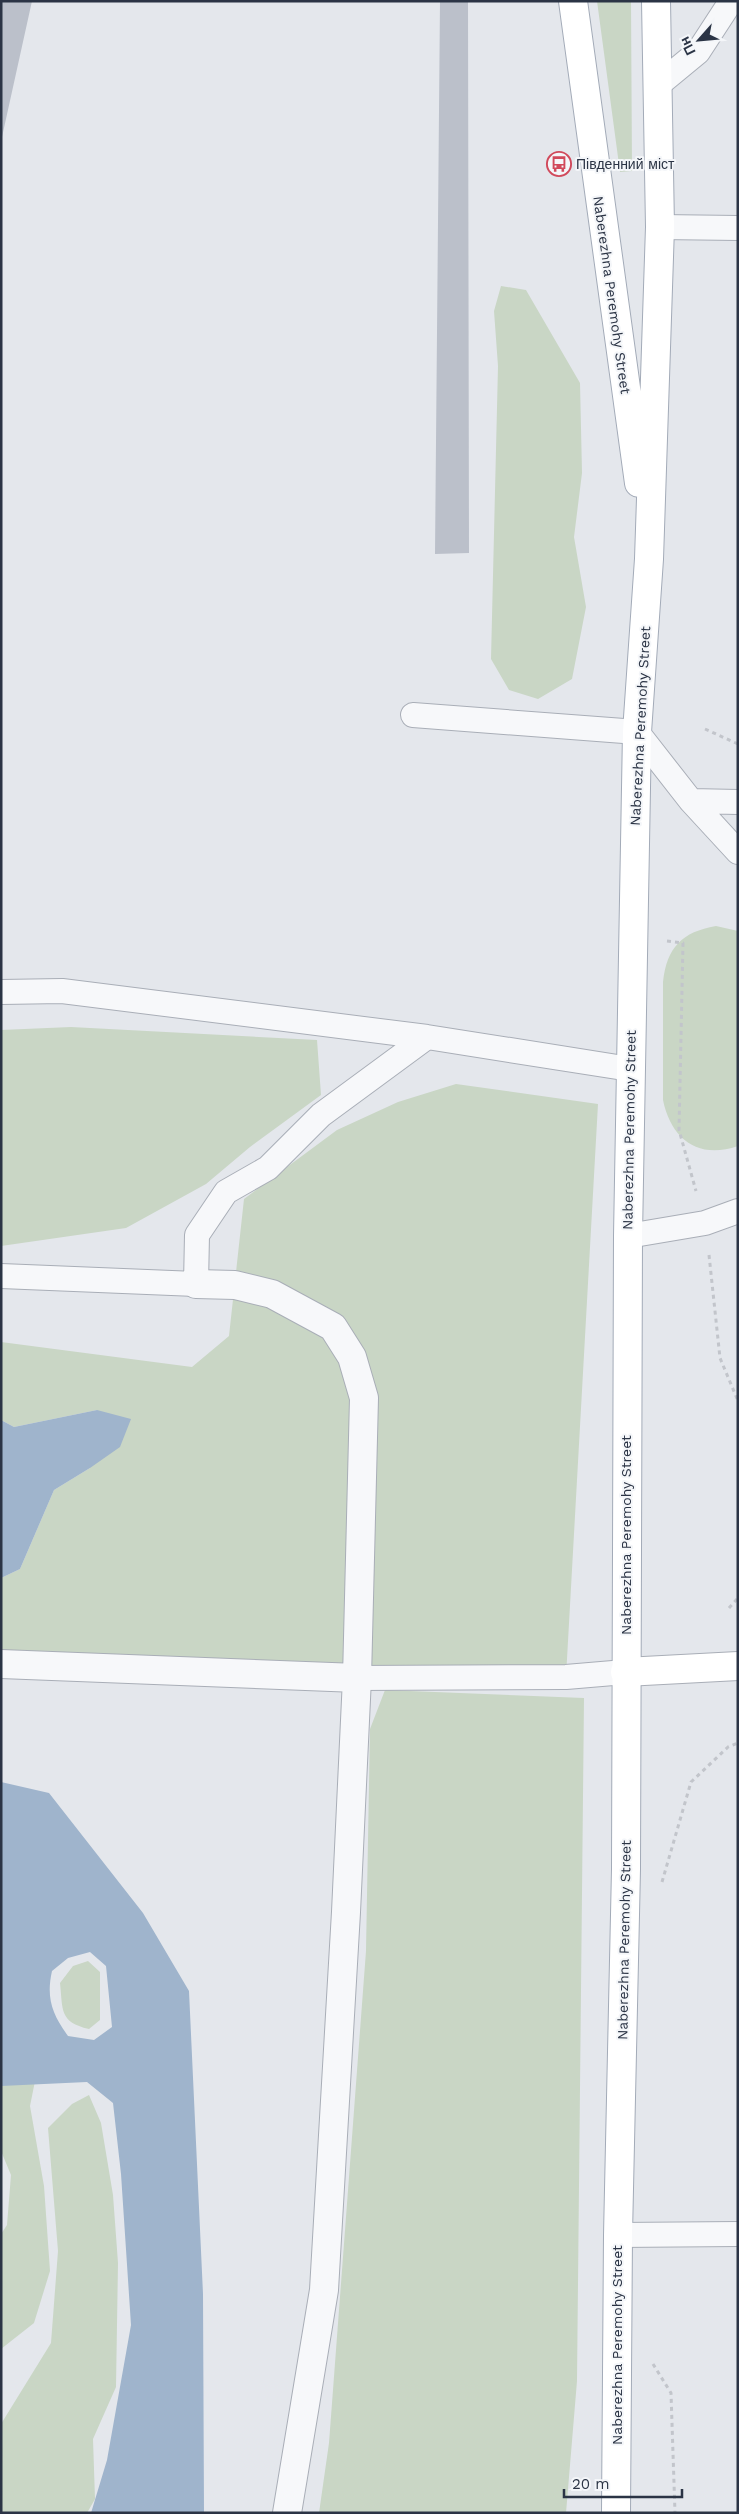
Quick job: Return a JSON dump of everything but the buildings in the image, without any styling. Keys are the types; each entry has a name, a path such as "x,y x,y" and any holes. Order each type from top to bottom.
{"main road":[{"name":"Naberezhna Peremohy Street","path":"573,1 649,559"},
{"name":"Naberezhna Peremohy Street","path":"616,2513 618,2235 626,1869 625,1672 630,1069 637,732 649,559 660,227 656,1"},
{"path":"625,1672 738,1666"}],"street":[{"path":"196,1284 235,1284 272,1294 333,1327 352,1357 364,1398 357,1678 346,1912 324,2290 287,2513"},
{"path":"1,1664 357,1678"}],"lane":[{"path":"658,85 698,52 728,6 728,1"},
{"path":"660,227 738,228"},
{"path":"413,715 637,732 691,801 738,852"},
{"path":"691,801 738,802"},
{"path":"1,992 62,991 427,1037 630,1069"},
{"path":"1,1276 196,1284 197,1235 226,1192 268,1168 321,1115 427,1037"},
{"path":"628,1236 705,1223 738,1211"},
{"path":"357,1678 566,1677 625,1672"},
{"path":"618,2235 738,2234"}],"path":[{"path":"704,729 738,744"},
{"path":"634,938 683,943 679,1130 705,1223 720,1358 738,1401"},
{"path":"729,1608 738,1598"},
{"path":"660,1889 692,1782 728,1747 738,1743"},
{"path":"649,2356 671,2393 675,2513"}],"green space":[{"path":"597,1 631,1 632,171 620,172"},
{"path":"501,286 526,290 580,383 582,473 574,537 586,607 572,679 538,699 509,690 491,659 498,366 494,311"},
{"path":"716,926 738,931 738,1146 724,1150 699,1148 688,1143 672,1126 663,1100 663,982 668,959 678,943 685,937 694,932"},
{"path":"71,1027 317,1040 321,1095 250,1147 206,1184 126,1228 1,1246 1,1030"},
{"path":"456,1084 598,1104 566,1677 1,1665 1,1578 20,1569 54,1490 90,1468 97,1410 14,1427 1,1420 1,1342 192,1367 229,1336 244,1199 337,1130 398,1102"},
{"path":"385,1690 584,1698 577,2381 566,2513 319,2513 329,2443 366,1951 370,1729"},
{"path":"88,1961 100,1972 100,2020 89,2029 72,2023 64,2014 60,1983 73,1966"},
{"path":"1,2074 36,2076 30,2106 44,2186 50,2271 34,2323 1,2349 1,2234 7,2225 11,2175 1,2151"},
{"path":"89,2095 101,2123 113,2195 118,2263 116,2387 93,2439 95,2499 87,2513 1,2513 1,2424 51,2343 58,2251 48,2128 72,2104"}],"water":[{"path":"97,1410 131,1419 120,1447 54,1490 20,1569 1,1578 1,1420 14,1427"},
{"path":"1,1782 49,1793 143,1913 189,1991 203,2294 204,2513 91,2513 107,2460 131,2325 121,2174 113,2103 87,2082 1,2086","holes":["90,1952 106,1966 112,2027 94,2040 68,2036 54,2013 50,1998 52,1971 68,1958"]}],"place":[{"name":"Південний міст","path":"559,164"}]}
